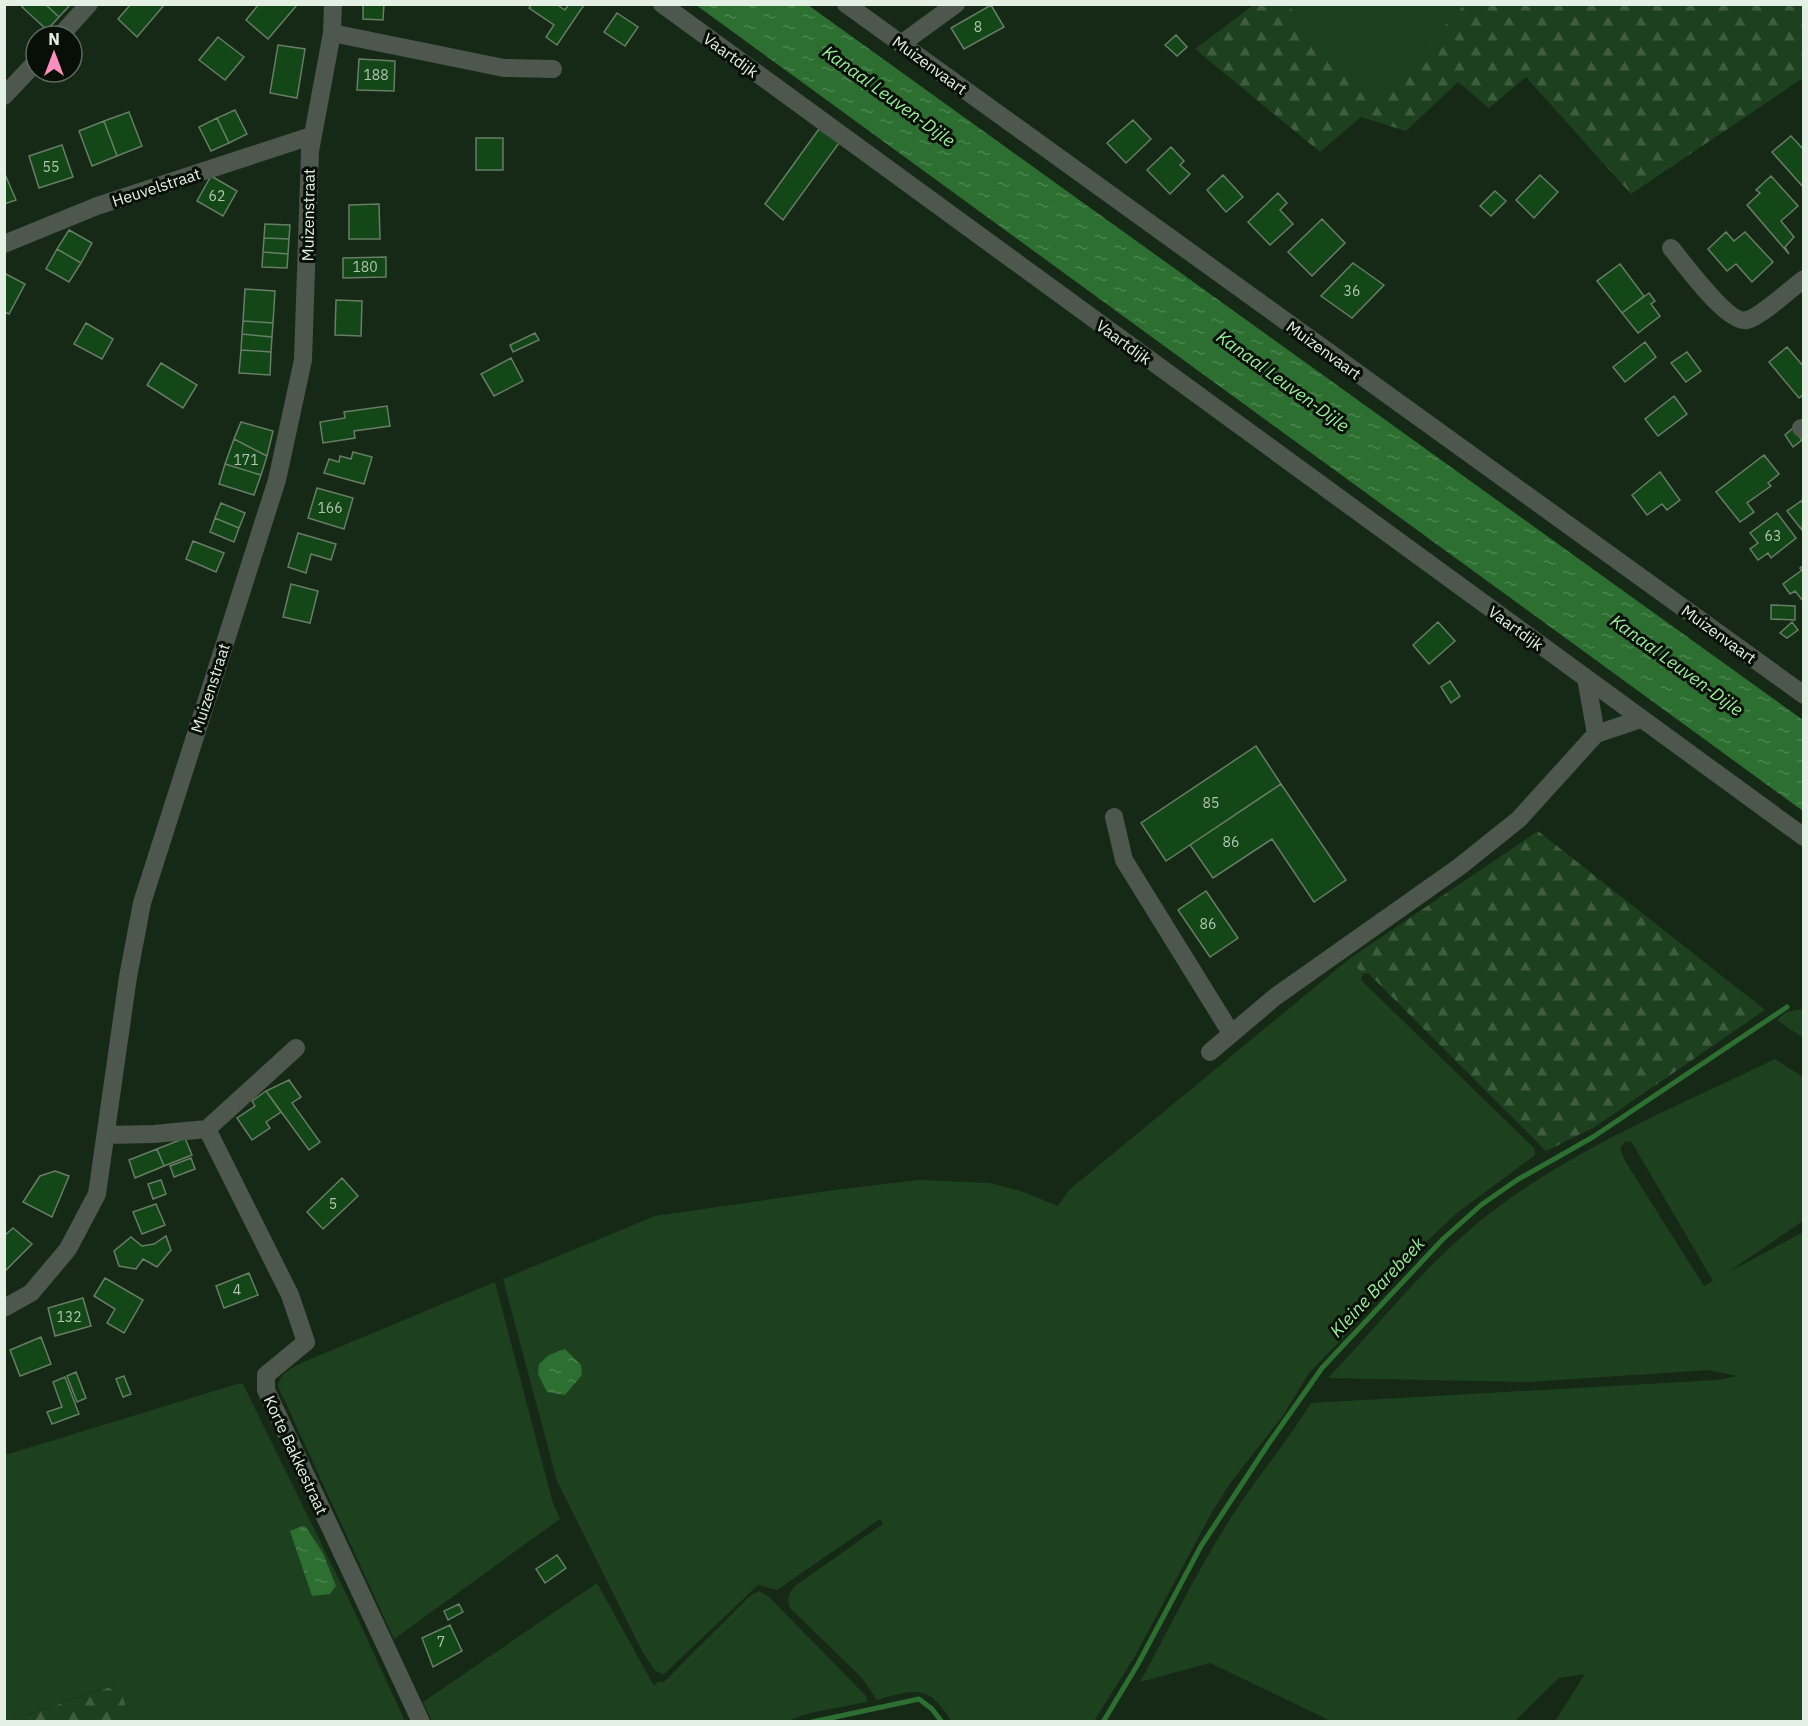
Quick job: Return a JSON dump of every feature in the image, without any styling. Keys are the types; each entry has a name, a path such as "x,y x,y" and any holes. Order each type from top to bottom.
{"street":[{"path":"71,24 89,4"},
{"name":"Muizenstraat","path":"4,1308 31,1293 68,1249 97,1194 128,978 142,903 277,480 303,360 311,136 332,33 333,4"},
{"name":"Vaartdijk","path":"662,4 1803,837"},
{"name":"Muizenvaart","path":"846,4 1803,695"},
{"path":"901,44 956,4"},
{"path":"332,33 504,68 553,69"},
{"path":"4,96 24,75"},
{"name":"Heuvelstraat","path":"4,244 97,206 311,136"},
{"path":"1671,248 1710,294 1733,318 1739,321 1751,318 1803,279"},
{"path":"1586,678 1596,734"},
{"path":"1210,1052 1275,997 1459,867 1519,819 1596,734 1641,719"},
{"path":"1113,817 1124,860 1231,1033"},
{"path":"106,1135 154,1134 207,1129 296,1048"},
{"name":"Korte Bakkestraat","path":"207,1129 285,1285 304,1330 306,1342 266,1376 269,1398 421,1722"}],"green space":[{"path":"1255,4 1288,5 1373,102 1464,5 1803,5 1803,78 1631,194 1526,77 1489,108 1458,82 1406,131 1361,117 1320,152 1195,49"},
{"path":"1288,5 1464,5 1373,103"},
{"path":"1538,831 1765,1010 1593,1128 1546,1151 1368,973 1363,974 1349,959"},
{"path":"1349,959 1363,973 1361,980 1535,1149 1535,1155 1457,1213 1424,1244 1351,1330 1309,1373 1282,1417 1231,1482 1212,1512 1135,1656 1094,1721 951,1721 936,1701 920,1692 902,1693 877,1700 862,1678 790,1608 788,1599 795,1586 883,1524 880,1519 777,1590 758,1585 664,1674 655,1671 642,1651 557,1481 503,1279 655,1216 842,1189 919,1180 990,1183 1021,1191 1058,1206 1069,1190"},
{"path":"1803,1009 1803,1038 1777,1020 1786,1012"},
{"path":"1775,1059 1803,1077 1803,1221 1727,1273 1803,1232 1803,1721 1555,1721 1585,1674 1559,1678 1514,1722 1331,1721 1210,1663 1140,1682 1220,1536 1311,1403 1718,1380 1737,1376 1709,1370 1528,1382 1328,1378 1435,1262 1473,1227 1507,1201 1543,1177 1618,1134","holes":["1631,1141 1713,1281 1704,1286 1625,1161 1620,1148 1625,1142"]},
{"path":"495,1282 552,1500 560,1519 394,1639 278,1386 285,1373 306,1361"},
{"path":"243,1384 351,1604 405,1721 130,1721 118,1684 5,1722 5,1455"},
{"path":"597,1583 654,1686 658,1682 664,1682 750,1596 759,1591 769,1597 866,1696 867,1702 810,1713 787,1721 674,1722 672,1719 668,1722 432,1721 423,1702"},
{"path":"119,1684 130,1721 9,1721"}],"water":[{"name":"Kanaal Leuven-Dijle","path":"696,5 808,5 1803,720 1803,811"},
{"path":"565,1349 581,1365 582,1375 565,1395 547,1392 538,1374 539,1364 549,1355"},
{"path":"306,1527 323,1553 336,1586 330,1594 312,1596 290,1531"}],"building":[{"path":"24,4 45,4 59,17 53,24 40,24 22,7"},
{"path":"45,4 71,4 59,17"},
{"path":"131,4 165,4 137,37 118,19"},
{"path":"259,4 297,5 268,39 246,20"},
{"path":"363,4 384,4 383,20 363,19"},
{"path":"532,4 556,4 565,10 569,4 584,5 557,45 546,37 554,25 529,8"},
{"path":"991,5 1004,27 964,49 951,28"},
{"path":"617,13 638,27 625,46 604,32"},
{"path":"1176,35 1187,47 1177,56 1165,45"},
{"path":"218,37 244,57 225,80 199,60"},
{"path":"278,45 305,49 297,98 270,93"},
{"path":"359,59 395,61 394,91 357,90"},
{"path":"235,110 247,134 229,143 217,118"},
{"path":"129,112 142,146 117,156 104,121"},
{"path":"217,118 229,143 211,151 199,127"},
{"path":"1133,120 1151,139 1126,163 1107,143"},
{"path":"104,121 117,156 92,166 79,131"},
{"path":"819,129 839,143 783,220 765,204"},
{"path":"1791,136 1804,150 1804,188 1772,152"},
{"path":"476,138 503,138 503,170 476,170"},
{"path":"62,145 73,177 39,188 29,156"},
{"path":"1171,147 1184,161 1180,165 1190,174 1170,194 1147,170"},
{"path":"4,172 16,200 4,204"},
{"path":"1223,175 1243,197 1226,212 1207,190"},
{"path":"1540,175 1558,192 1534,218 1516,200"},
{"path":"211,176 237,191 223,216 197,201"},
{"path":"1771,176 1798,206 1781,221 1794,237 1785,247 1789,254 1747,205 1760,193 1756,190"},
{"path":"1495,191 1506,201 1491,216 1480,206"},
{"path":"1278,193 1287,203 1280,210 1293,224 1270,245 1248,222"},
{"path":"379,204 380,239 349,239 349,205"},
{"path":"1322,219 1345,243 1312,276 1288,252"},
{"path":"265,224 290,225 289,239 264,238"},
{"path":"69,230 92,243 81,263 57,249"},
{"path":"1726,232 1734,241 1745,232 1773,262 1752,282 1736,264 1727,271 1708,249"},
{"path":"264,238 289,239 288,254 263,252"},
{"path":"57,249 81,263 69,282 46,269"},
{"path":"263,252 288,254 287,268 262,267"},
{"path":"386,257 386,277 343,278 343,258"},
{"path":"1353,263 1384,285 1352,318 1321,296"},
{"path":"1620,264 1644,296 1622,313 1597,281"},
{"path":"4,273 25,284 9,314 4,312"},
{"path":"245,289 275,291 273,323 243,321"},
{"path":"1649,293 1655,301 1651,304 1660,316 1638,333 1622,313"},
{"path":"336,300 362,301 361,336 335,335"},
{"path":"243,321 273,323 272,337 242,334"},
{"path":"86,323 113,339 102,359 74,344"},
{"path":"535,333 539,340 513,352 510,345"},
{"path":"242,334 272,337 271,352 241,350"},
{"path":"1645,342 1656,357 1625,382 1613,367"},
{"path":"1787,347 1804,367 1804,394 1799,398 1769,362"},
{"path":"241,350 271,352 270,375 239,373"},
{"path":"1687,352 1701,371 1686,382 1671,363"},
{"path":"511,358 523,381 494,396 481,374"},
{"path":"161,363 197,385 183,408 147,385"},
{"path":"1674,396 1687,414 1658,436 1645,419"},
{"path":"387,406 390,426 354,431 355,438 323,443 320,422 345,418 344,412"},
{"path":"241,422 273,431 267,456 234,439"},
{"path":"1793,428 1802,440 1793,447 1785,435"},
{"path":"234,439 267,456 261,475 225,464"},
{"path":"353,452 372,457 364,484 324,473 329,459 339,462 340,456 351,459"},
{"path":"1764,455 1779,474 1768,483 1771,486 1747,503 1754,512 1740,522 1716,492"},
{"path":"225,464 261,475 254,495 219,484"},
{"path":"1660,472 1680,500 1667,510 1662,504 1647,515 1632,495"},
{"path":"317,488 353,498 344,529 308,518"},
{"path":"1801,501 1804,504 1802,530 1787,511"},
{"path":"221,503 245,513 239,528 215,518"},
{"path":"1777,513 1796,538 1771,558 1768,553 1758,560 1750,549 1758,543 1750,533"},
{"path":"215,518 239,528 234,542 210,532"},
{"path":"298,533 336,544 331,560 311,554 306,573 288,567"},
{"path":"193,541 224,553 216,572 186,559"},
{"path":"1804,565 1803,601 1795,591 1790,594 1783,584 1802,570 1800,568"},
{"path":"291,584 318,591 310,623 283,617"},
{"path":"1771,605 1795,606 1795,620 1771,619"},
{"path":"1438,622 1455,641 1429,664 1413,645"},
{"path":"1792,622 1798,630 1787,638 1780,633"},
{"path":"1450,681 1460,696 1451,703 1441,687"},
{"path":"1256,746 1281,784 1166,861 1141,823"},
{"path":"1281,784 1346,880 1314,902 1272,839 1213,878 1190,845"},
{"path":"1206,891 1238,938 1210,957 1178,910"},
{"path":"289,1080 301,1097 292,1103 320,1142 309,1150 266,1091"},
{"path":"266,1091 281,1112 266,1122 270,1128 252,1140 237,1118 255,1106 252,1101"},
{"path":"185,1138 192,1155 164,1166 157,1149"},
{"path":"157,1149 164,1166 135,1178 129,1160"},
{"path":"191,1158 195,1169 174,1177 170,1166"},
{"path":"55,1171 69,1176 52,1217 23,1202 40,1176"},
{"path":"342,1178 358,1196 323,1229 307,1212"},
{"path":"161,1180 166,1194 153,1199 148,1184"},
{"path":"156,1204 165,1225 142,1234 133,1212"},
{"path":"13,1228 32,1244 4,1272 4,1236"},
{"path":"166,1236 171,1250 157,1267 143,1259 136,1269 119,1266 114,1251 131,1237 142,1246 154,1244"},
{"path":"249,1273 258,1295 224,1308 216,1286"},
{"path":"105,1278 143,1300 124,1333 107,1323 115,1309 94,1296"},
{"path":"83,1298 91,1326 55,1336 48,1308"},
{"path":"41,1337 51,1364 20,1376 10,1350"},
{"path":"76,1372 86,1398 77,1402 67,1376"},
{"path":"124,1376 131,1394 123,1397 116,1379"},
{"path":"65,1377 79,1414 52,1424 47,1412 62,1407 53,1382"},
{"path":"557,1555 566,1568 545,1583 536,1569"},
{"path":"459,1604 463,1612 448,1620 444,1611"},
{"path":"450,1625 462,1651 433,1667 422,1638"}],"waterway":[{"name":"Kleine Barebeek","path":"1103,1722 1138,1664 1201,1546 1269,1443 1322,1368 1443,1239 1481,1205 1517,1180 1593,1137 1787,1007"},
{"name":"Kleine Barebeek","path":"812,1722 919,1699 932,1709 942,1722"}]}
